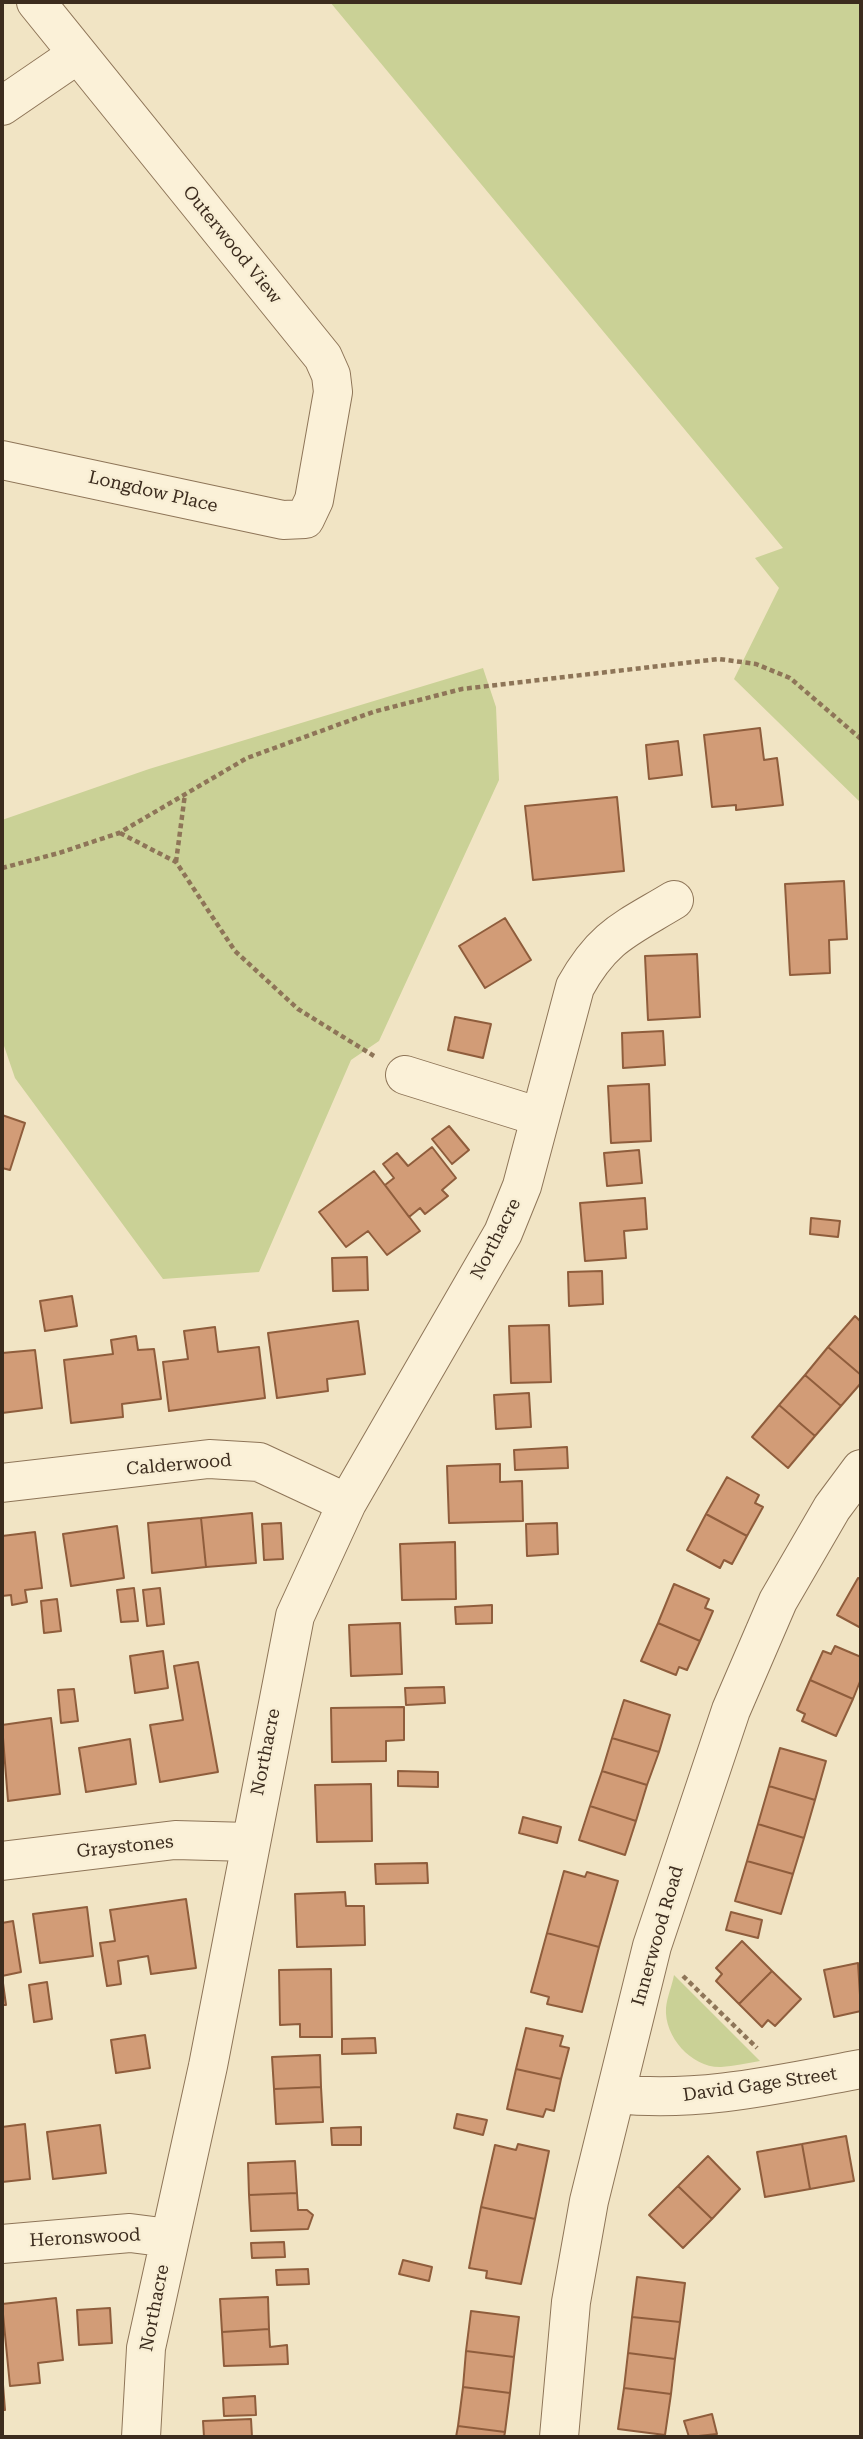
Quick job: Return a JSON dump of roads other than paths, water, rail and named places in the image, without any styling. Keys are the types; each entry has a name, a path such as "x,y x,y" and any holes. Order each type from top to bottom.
{"street":[{"name":"Outerwood View","path":"36,2 323,358 331,375 333,392 314,500 305,519"},
{"path":"2,106 78,54"},
{"name":"Longdow Place","path":"2,460 283,520 305,519"},
{"name":"Northacre","path":"141,2437 146,2348 208,2066 291,1628 347,1503 503,1233 522,1186 575,987 590,958 608,940 674,900"},
{"path":"405,1074 540,1117"},
{"name":"Calderwood","path":"2,1483 209,1459 234,1459 259,1462 347,1503"},
{"name":"Innerwood Road","path":"559,2437 571,2302 589,2201 652,1946 731,1710 778,1601 832,1508 861,1469"},
{"name":"Graystones","path":"2,1861 175,1840 249,1842"},
{"name":"David Gage Street","path":"616,2094 686,2097 861,2069"},
{"name":"Heronswood","path":"2,2244 130,2233 169,2238"}]}
